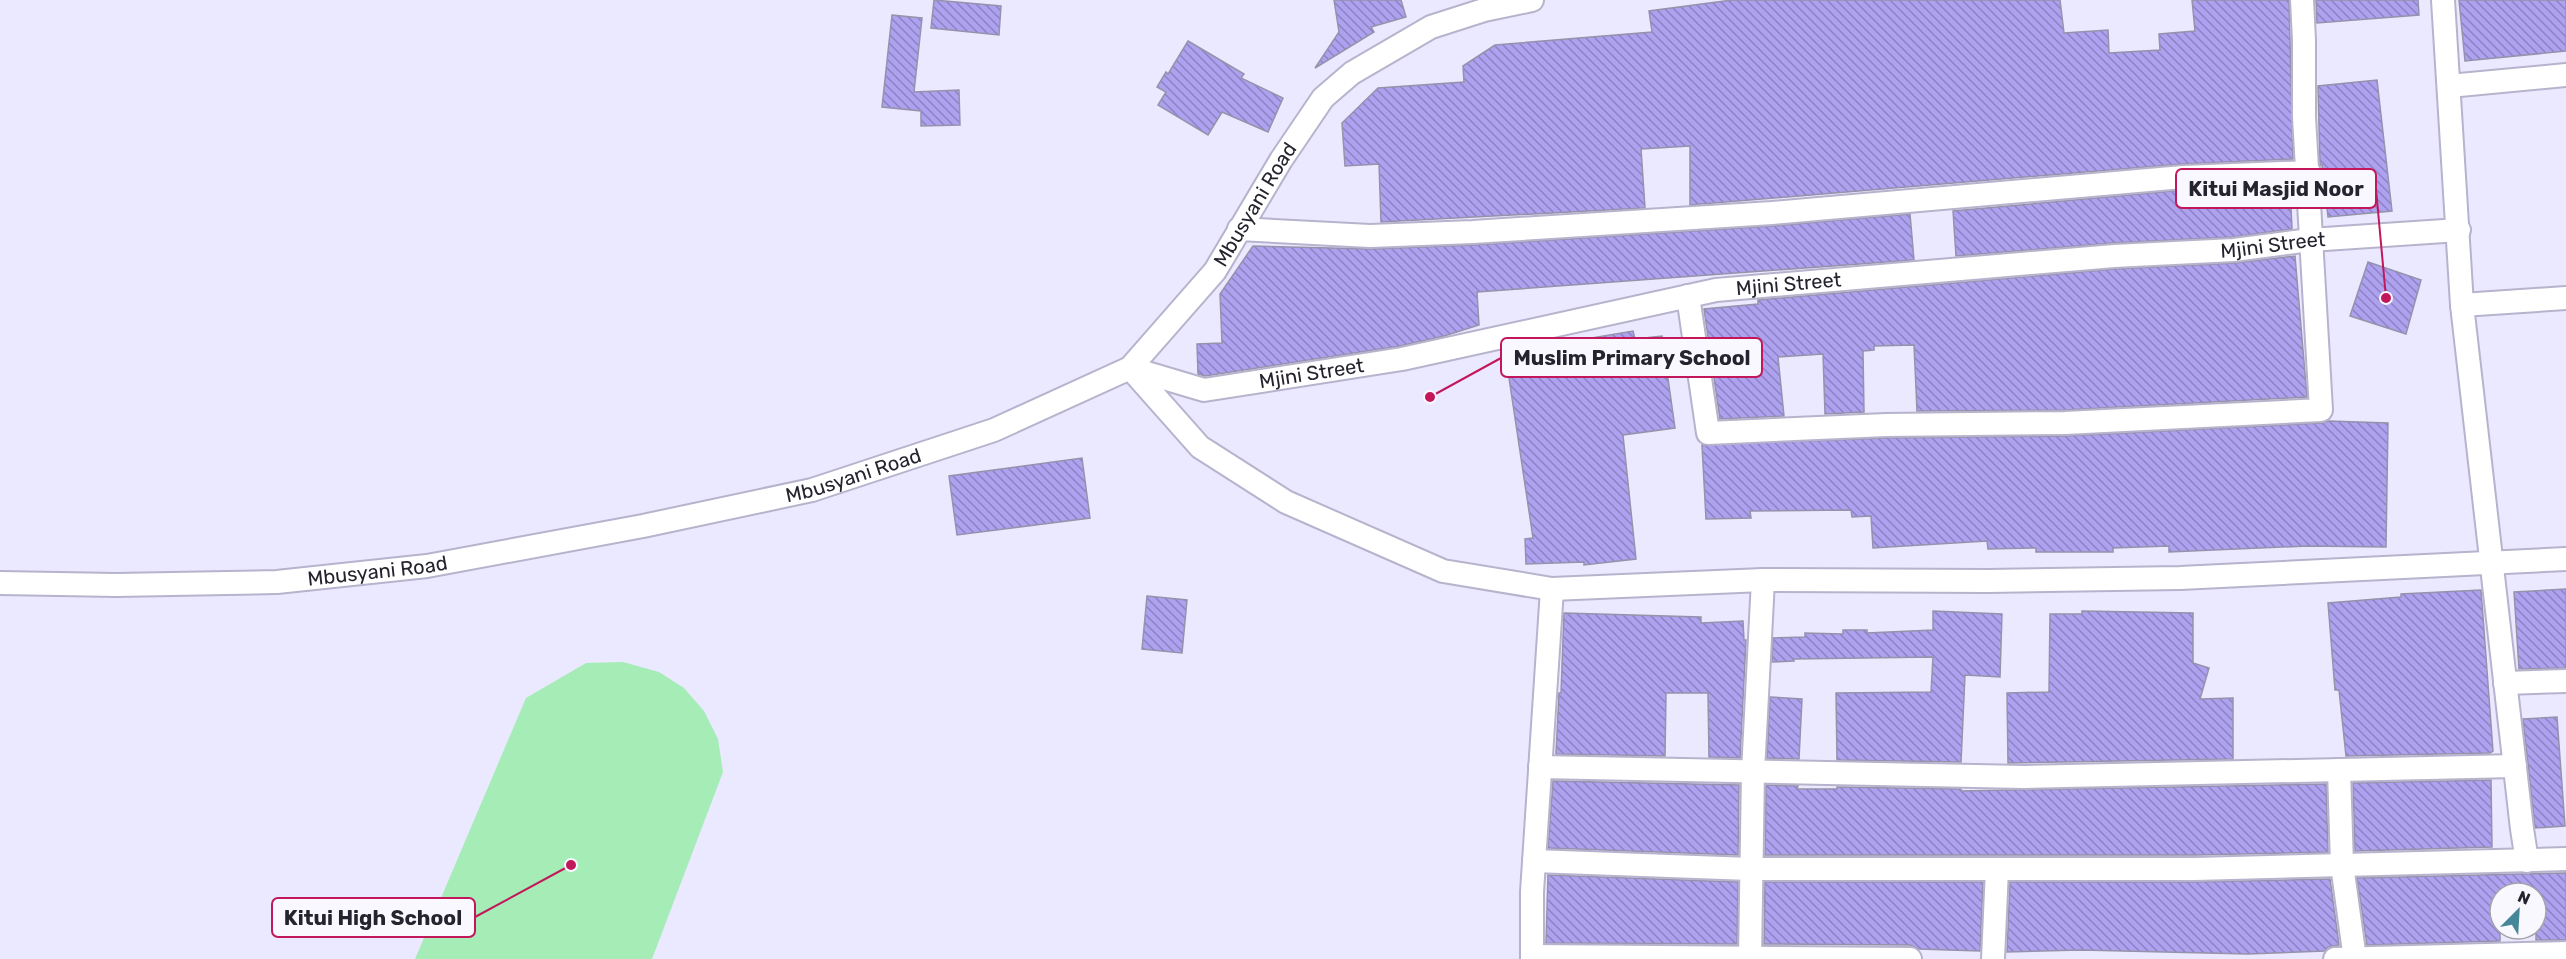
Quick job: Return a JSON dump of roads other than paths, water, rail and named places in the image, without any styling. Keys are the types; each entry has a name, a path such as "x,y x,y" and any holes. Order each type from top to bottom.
{"street":[{"name":"Mbusyani Road","path":"0,583 116,585 277,582 427,566 632,528 812,490 994,430 1130,368 1215,271 1281,160 1323,98 1353,73 1431,27 1484,10 1532,0"},
{"path":"1688,296 1707,433 1886,425 2065,423 2321,410 2310,240 2309,172 2304,117 2304,40 2301,0"},
{"path":"2443,0 2462,305 2522,829 2528,861"},
{"path":"2449,86 2566,75"},
{"path":"1239,229 1370,236 1473,232 1761,214 2183,177 2309,172"},
{"name":"Mjini Street","path":"1130,368 1204,390 1402,359 1716,290 2114,256 2234,250 2310,240 2458,230"},
{"path":"2462,305 2566,298"},
{"path":"1130,368 1200,447 1286,502 1443,571 1552,589 1763,580 1988,581 2180,578 2566,559"},
{"path":"1750,958 1753,772 1763,580"},
{"path":"1552,589 1532,892 1532,958 1910,959"},
{"path":"2505,683 2566,681"},
{"path":"1540,768 2024,777 2515,766"},
{"path":"2339,770 2342,865 2355,959"},
{"path":"1534,861 1750,869 2195,869 2566,859"},
{"path":"1993,959 1996,868"},
{"path":"2335,959 2566,953"}],"place":[{"name":"Kitui Masjid Noor","path":"2386,298"},
{"name":"Muslim Primary School","path":"1430,397"},
{"name":"Kitui High School","path":"571,865"}]}
